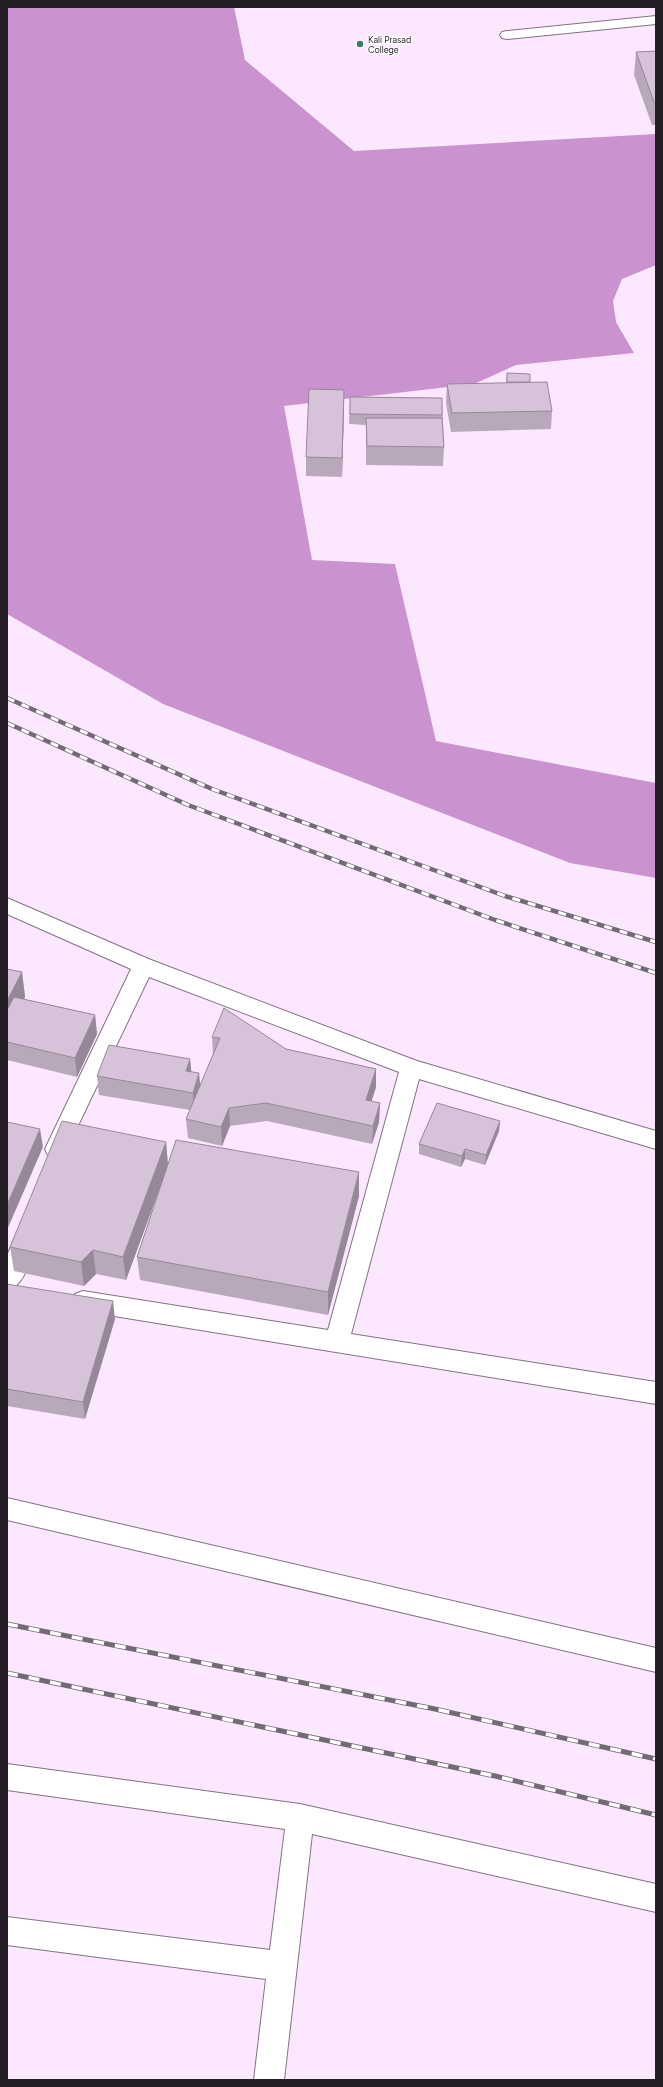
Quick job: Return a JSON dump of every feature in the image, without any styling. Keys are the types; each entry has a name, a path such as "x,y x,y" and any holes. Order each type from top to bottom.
{"street":[{"path":"507,35 656,20"},
{"path":"7,905 143,966 411,1068 656,1140"},
{"path":"50,1167 60,1137 143,966"},
{"path":"337,1342 411,1068"},
{"path":"12,1287 14,1271 29,1226"},
{"path":"62,1297 656,1392"},
{"path":"7,1509 656,1660"},
{"path":"7,1776 300,1818 656,1898"},
{"path":"270,2080 300,1818"},
{"path":"7,1931 283,1966"}],"shaded area":[{"path":"7,7 234,7 245,60 354,151 656,134 656,265 622,279 613,301 616,322 634,353 516,365 474,384 284,406 312,560 395,564 436,741 656,783 656,878 570,863 163,704 7,614"}],"building":[{"path":"656,51 656,102 654,102 636,52"},
{"path":"507,373 530,374 530,382 507,382"},
{"path":"547,382 552,411 452,413 447,384"},
{"path":"309,389 344,390 342,458 306,457"},
{"path":"350,397 442,398 442,415 350,414"},
{"path":"366,418 442,418 444,447 367,446"},
{"path":"7,969 22,972 7,1001"},
{"path":"14,997 95,1015 75,1058 7,1042 7,1010"},
{"path":"224,1008 286,1049 376,1069 366,1100 380,1103 373,1126 266,1103 229,1108 221,1127 186,1119 220,1038 212,1037"},
{"path":"109,1045 190,1059 186,1071 199,1073 193,1093 97,1076"},
{"path":"437,1103 500,1121 486,1155 465,1149 462,1156 419,1144"},
{"path":"62,1121 166,1142 123,1257 93,1250 81,1262 10,1247"},
{"path":"7,1122 40,1129 7,1205"},
{"path":"176,1140 359,1172 328,1292 137,1257"},
{"path":"7,1284 113,1301 83,1402 7,1389"}],"railway":[{"path":"7,698 212,789 505,896 656,942"},
{"path":"7,723 188,805 495,920 656,973"},
{"path":"7,1624 435,1709 656,1759"},
{"path":"7,1673 495,1776 656,1815"}],"place":[{"name":"Kali Prasad College","path":"360,44"}]}
